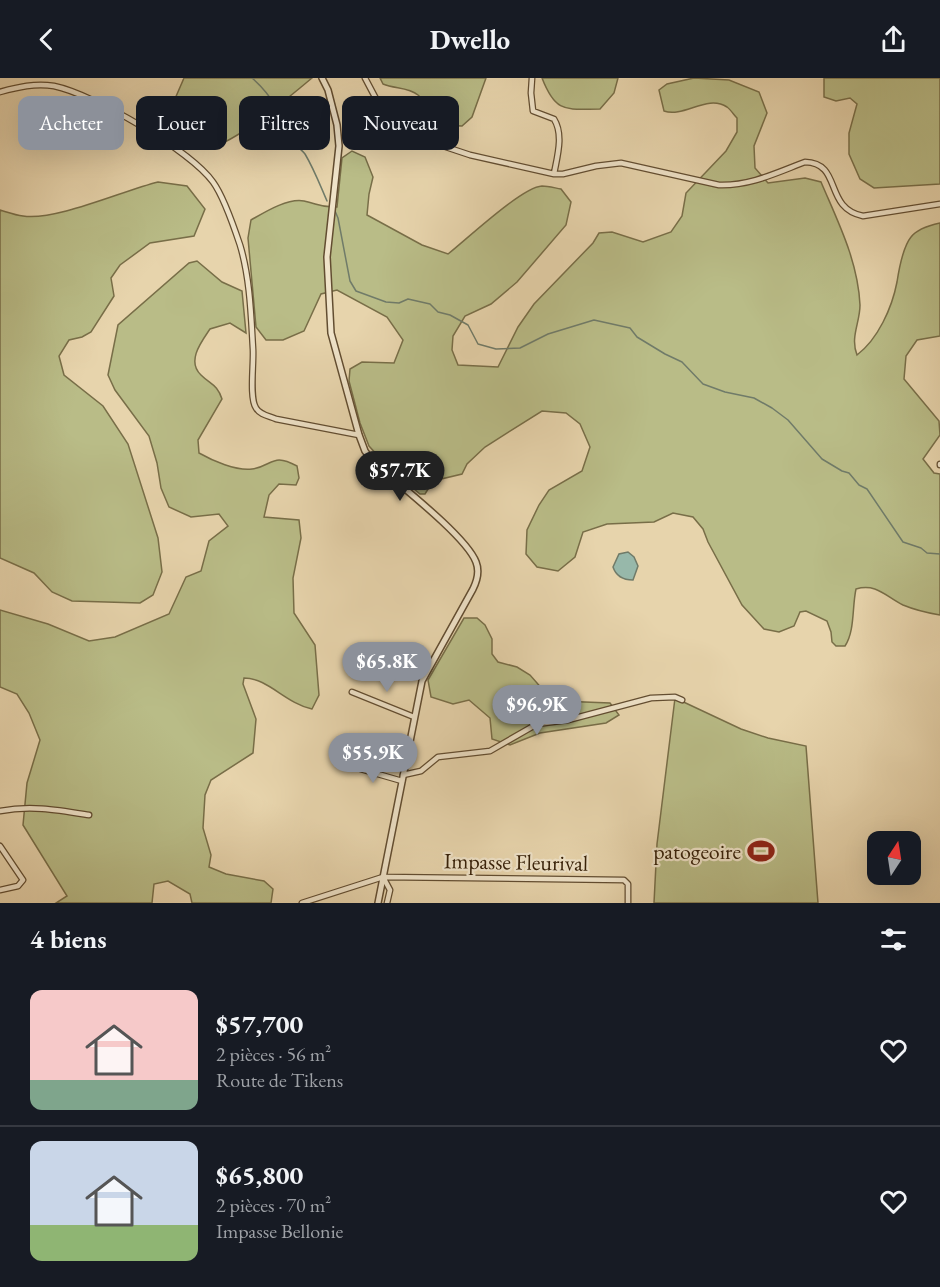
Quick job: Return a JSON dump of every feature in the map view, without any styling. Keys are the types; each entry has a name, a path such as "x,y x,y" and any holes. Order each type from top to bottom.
{"street":[{"path":"322,78 328,90 339,146 327,257 331,333 359,435 365,451 373,462 464,544 478,569 473,589 422,681 378,903"},
{"path":"365,78 383,112 402,127 470,155 554,174 621,163 709,183 734,185 750,183 805,162 814,162 825,169 847,211 855,214 863,216 940,204"},
{"path":"532,78 533,111 554,119 559,129 554,174"},
{"path":"0,92 35,85 53,86 72,91 94,100 158,137 207,175 220,195 243,258 253,350 256,409 276,419 359,435"},
{"path":"352,692 414,717"},
{"path":"350,766 403,778 421,771 438,757 490,751 537,724 568,720 639,700 675,698 682,700"},
{"path":"0,811 20,807 89,815"},
{"path":"0,846 23,880 18,886 0,890"},
{"path":"383,877 390,890 387,903"},
{"path":"303,903 383,877"},
{"name":"Impasse Fleurival","path":"383,877 624,880 628,884 628,903"}],"green space":[{"path":"184,78 312,78 290,96 239,96 239,134 227,141 227,96 176,96"},
{"path":"380,78 486,78 472,117 462,126 459,126 459,96 419,96 410,91 383,84"},
{"path":"542,78 618,78 614,93 600,109 570,109 558,104 552,98"},
{"path":"694,78 729,80 759,92 767,113 754,146 755,168 768,183 805,178 821,182 846,242 855,273 860,305 855,336 857,355 878,332 888,312 908,241 920,230 940,223 940,336 917,340 906,356 904,379 939,421 940,435 923,459 934,473 940,474 940,615 908,607 876,589 863,588 856,589 852,626 845,646 836,646 832,642 827,621 806,611 800,612 794,626 779,632 764,629 742,605 703,529 693,517 673,513 654,522 607,524 583,532 575,557 558,571 537,567 526,554 527,530 549,490 582,471 590,447 580,424 566,413 542,411 485,447 467,464 462,474 433,481 425,494 420,494 388,467 369,446 360,423 349,381 350,369 362,362 394,363 403,340 387,317 337,290 321,294 304,331 283,340 266,340 256,327 248,238 251,220 276,206 297,201 337,207 342,158 352,151 365,157 373,177 367,215 422,245 448,254 508,204 533,189 542,186 561,189 571,202 566,225 517,282 491,304 465,316 453,336 452,350 458,365 498,367 518,327 534,304 593,243 599,233 612,232 643,242 671,232 682,216 686,193 726,151 737,132 737,118 727,107 719,104 704,104 679,112 664,111 659,90 667,84"},
{"path":"824,78 940,78 940,184 874,188 860,179 849,154 849,133 857,104 850,98 836,101 824,97"},
{"path":"158,182 187,186 205,209 194,236 150,243 120,265 111,278 114,296 91,332 69,340 59,356 64,375 103,406 128,444 158,538 162,572 153,595 140,603 72,601 52,592 34,573 0,558 0,210 23,216 53,214"},
{"path":"197,261 222,282 242,291 246,333 230,323 210,329 197,351 195,364 197,369 216,387 222,399 198,440 199,453 232,467 246,469 277,460 297,466 299,478 296,485 279,484 269,495 264,517 299,520 301,538 293,578 294,613 315,645 319,695 312,709 293,702 261,682 244,678 243,684 256,719 253,753 211,780 205,795 203,828 211,855 209,867 226,874 264,881 273,889 271,903 192,903 190,894 168,881 154,884 152,903 56,903 67,896 23,825 27,783 40,740 29,713 17,694 0,687 0,610 48,624 89,641 115,637 169,614 186,577 201,571 209,541 228,526 219,514 191,517 169,507 161,488 149,436 115,390 108,375 118,325 189,263"},
{"path":"464,618 477,618 485,625 492,639 492,654 498,662 517,667 530,675 544,691 559,701 610,703 619,715 606,723 540,733 510,745 492,739 490,718 469,700 453,704 431,697 428,680"},
{"path":"675,698 741,729 768,738 806,746 818,903 654,903 657,844"}],"shaded area":[{"path":"628,552 634,557 638,566 633,580 620,577 613,567 619,554"},
{"path":"386,750 403,756 399,770 392,770 379,761 377,756"}],"waterway":[{"path":"252,78 277,108 297,145 305,154 327,201"},
{"path":"335,211 350,281 356,291 386,302 399,303 408,299 430,304 438,312 450,315 468,325 478,344 496,349 520,348 548,334 594,320 630,328 637,337 682,362 703,384 725,392 754,398 772,408 788,420 822,459 849,473 859,485 867,489 903,542 921,548 927,553 940,554"}],"place":[{"name":"patogeoire","path":"761,851"}]}
